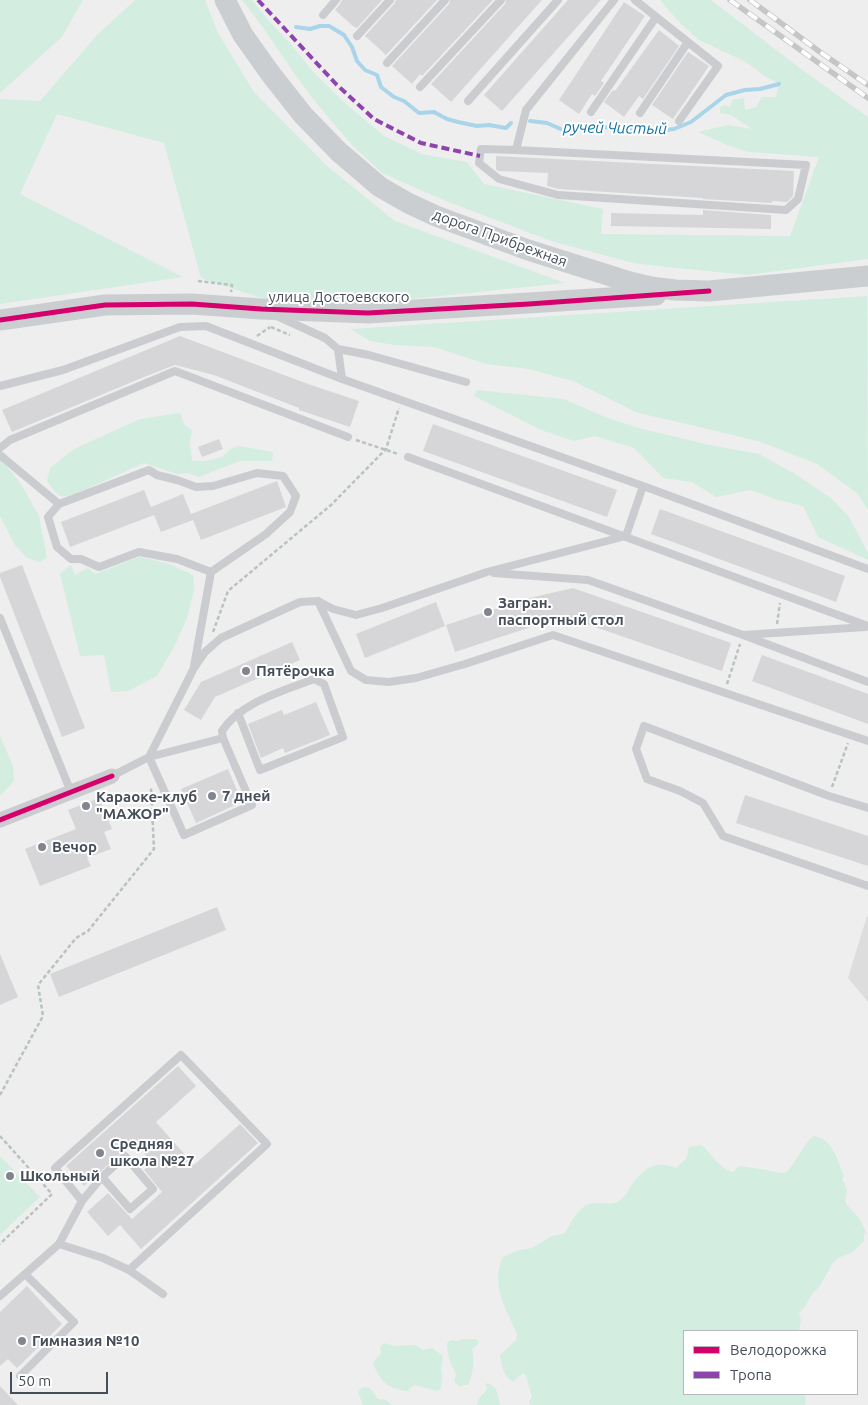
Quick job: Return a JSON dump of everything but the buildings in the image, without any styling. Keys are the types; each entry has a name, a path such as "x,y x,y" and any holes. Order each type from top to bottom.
{"main road":[{"name":"дорога Прибрежная","path":"225,0 243,35 270,73 303,115 339,152 380,188 436,216 528,250 652,287 709,291 868,276"},
{"path":"528,250 571,270 582,277 584,282 582,289 578,292 530,304"},
{"name":"улица Достоевского","path":"0,320 105,305 192,304 368,313 709,291"}],"street":[{"path":"0,820 112,776"}],"lane":[{"path":"323,15 336,0"},
{"path":"357,36 390,0"},
{"path":"387,63 445,0"},
{"path":"420,87 501,0"},
{"path":"468,101 558,0"},
{"path":"516,150 526,110 614,0"},
{"path":"635,0 718,66 680,122"},
{"path":"591,112 656,16"},
{"path":"640,114 688,42"},
{"path":"481,149 516,150 806,165 798,199 786,210 558,195 499,179 479,163 481,149"},
{"path":"261,309 325,338 338,349 369,355 466,382"},
{"path":"0,386 63,370 180,327 206,326 342,379 643,486 868,570"},
{"path":"139,342 143,351"},
{"path":"338,349 342,379"},
{"path":"0,448 10,440 153,376 175,371 348,437"},
{"path":"0,455 59,504"},
{"path":"408,457 868,626"},
{"path":"194,668 211,572 266,534 290,512 296,496 283,476 257,473 213,486 196,487 157,475 149,470 59,504 48,517 57,547 71,559 81,559 99,567 139,552 177,559 211,572"},
{"path":"626,536 643,486"},
{"path":"238,713 260,770 343,737 324,684 314,679 254,703 238,713 225,725 222,731 223,738 252,805 184,835 150,757 194,668 206,652 221,638 300,602 318,601 333,609 356,615 487,572 626,536"},
{"path":"487,572 588,580 868,682"},
{"path":"318,601 351,671 366,680 389,682 416,678 553,635 868,741"},
{"path":"0,618 71,792"},
{"path":"743,635 868,626"},
{"path":"868,808 829,796 644,726 636,749 647,779 680,791 703,803 724,836 868,886"},
{"path":"112,776 150,757 223,738"},
{"path":"82,1201 54,1168 181,1055 267,1144 129,1270"},
{"path":"0,1296 59,1244 82,1201 102,1178 125,1156 152,1189 130,1209 102,1178"},
{"path":"59,1244 103,1258 129,1270 163,1294"},
{"path":"20,1376 74,1322 25,1274"}],"path":[{"path":"206,652 228,590 331,505 386,450 402,401"},
{"path":"348,437 408,457"},
{"path":"775,633 781,594"},
{"path":"724,692 743,635"},
{"path":"836,775 843,755"},
{"path":"0,1095 43,1016 38,985 76,938 88,931 154,849 151,785"},
{"path":"0,1136 52,1194 0,1244"}],"shaded area":[{"path":"868,917 868,1002 848,978"}],"green space":[{"path":"0,0 83,0 62,37 0,93"},
{"path":"135,0 205,0 218,33 254,92 327,166 395,221 565,283 364,304 270,301 201,278 164,143 57,114 20,194 183,277 0,304 0,99 40,101 98,34"},
{"path":"242,0 252,0 315,74 346,104 384,136 422,154 467,162 484,184 603,209 601,234 790,236 819,157 748,152 698,132 728,125 752,129 731,115 720,113 720,107 725,105 731,107 732,100 744,98 745,110 756,107 762,97 776,97 779,84 746,62 699,40 677,20 660,0 711,0 801,69 868,117 868,259 747,275 633,263 551,241 441,199 382,173 352,145 313,99"},
{"path":"867,296 868,510 857,493 817,464 761,442 638,413 573,381 528,369 486,364 434,347 395,345 370,341 350,329"},
{"path":"477,390 564,399 605,417 639,428 705,444 759,454 797,475 832,499 849,517 868,553 868,560 818,537 803,506 750,490 716,497 692,482 663,478 634,448 595,436 574,441 541,430 474,396"},
{"path":"180,413 184,424 192,430 190,443 192,461 206,461 222,457 230,449 239,446 273,452 272,461 240,461 199,477 188,473 177,474 144,463 75,494 62,497 54,491 47,481 50,468 74,449 140,419"},
{"path":"0,458 21,484 39,516 47,558 39,562 26,557 15,545 0,516"},
{"path":"139,557 167,563 193,575 194,590 187,618 174,647 157,676 128,691 111,692 104,655 80,656 60,574 71,565 75,575 88,568 95,574"},
{"path":"0,736 13,766 14,781 0,796"},
{"path":"813,1136 820,1138 830,1145 844,1176 842,1178 847,1191 845,1201 859,1218 866,1232 864,1234 864,1241 853,1252 838,1258 832,1264 820,1286 799,1313 801,1320 799,1330 683,1330 683,1395 805,1395 805,1405 531,1405 529,1401 532,1397 526,1376 523,1373 513,1382 505,1374 501,1363 500,1355 516,1340 517,1334 499,1288 498,1278 502,1258 516,1251 532,1248 552,1236 565,1233 577,1213 586,1206 619,1201 638,1176 648,1168 660,1165 676,1168 686,1159 689,1147 701,1145 726,1170 733,1172 739,1166 785,1173 793,1165"},
{"name":"Школьный","path":"0,1156 40,1197 0,1235"},
{"path":"476,1339 479,1343 472,1349 473,1363 470,1381 468,1385 461,1387 454,1382 456,1374 449,1359 447,1343 451,1340"},
{"path":"384,1343 393,1346 415,1345 423,1350 432,1348 442,1355 441,1388 437,1391 414,1385 407,1391 386,1384 379,1376 373,1364 381,1354 380,1347"},
{"path":"487,1383 498,1394 500,1405 477,1405 479,1398 487,1390"},
{"path":"363,1387 370,1388 378,1399 386,1400 392,1405 363,1405 358,1392"}],"waterway":[{"name":"ручей Чистый","path":"296,27 310,29 329,26 344,35 352,47 357,61 365,70 377,75 381,87 419,113 434,112 447,119 477,126 489,125 506,128 511,123"},
{"name":"ручей Чистый","path":"530,121 547,123 563,130 603,127 658,131 674,129 691,122 726,95 779,84"}],"railway":[{"path":"730,0 868,98"},
{"path":"750,0 868,85"}],"marked path":[{"path":"258,0 336,84 374,119 421,143 480,156"}],"cycle path":[{"path":"0,320 105,305 192,304 368,313 709,291"},
{"path":"0,820 112,776"}],"place":[{"name":"Загран. паспортный стол","path":"488,612"},
{"name":"Пятёрочка","path":"246,671"},
{"name":"7 дней","path":"212,796"},
{"name":"Караоке-клуб \"МАЖОР\"","path":"86,806"},
{"name":"Вечор","path":"42,847"},
{"name":"Средняя школа №27","path":"100,1153"},
{"name":"Школьный","path":"10,1176"},
{"name":"Гимназия №10","path":"22,1341"}]}
